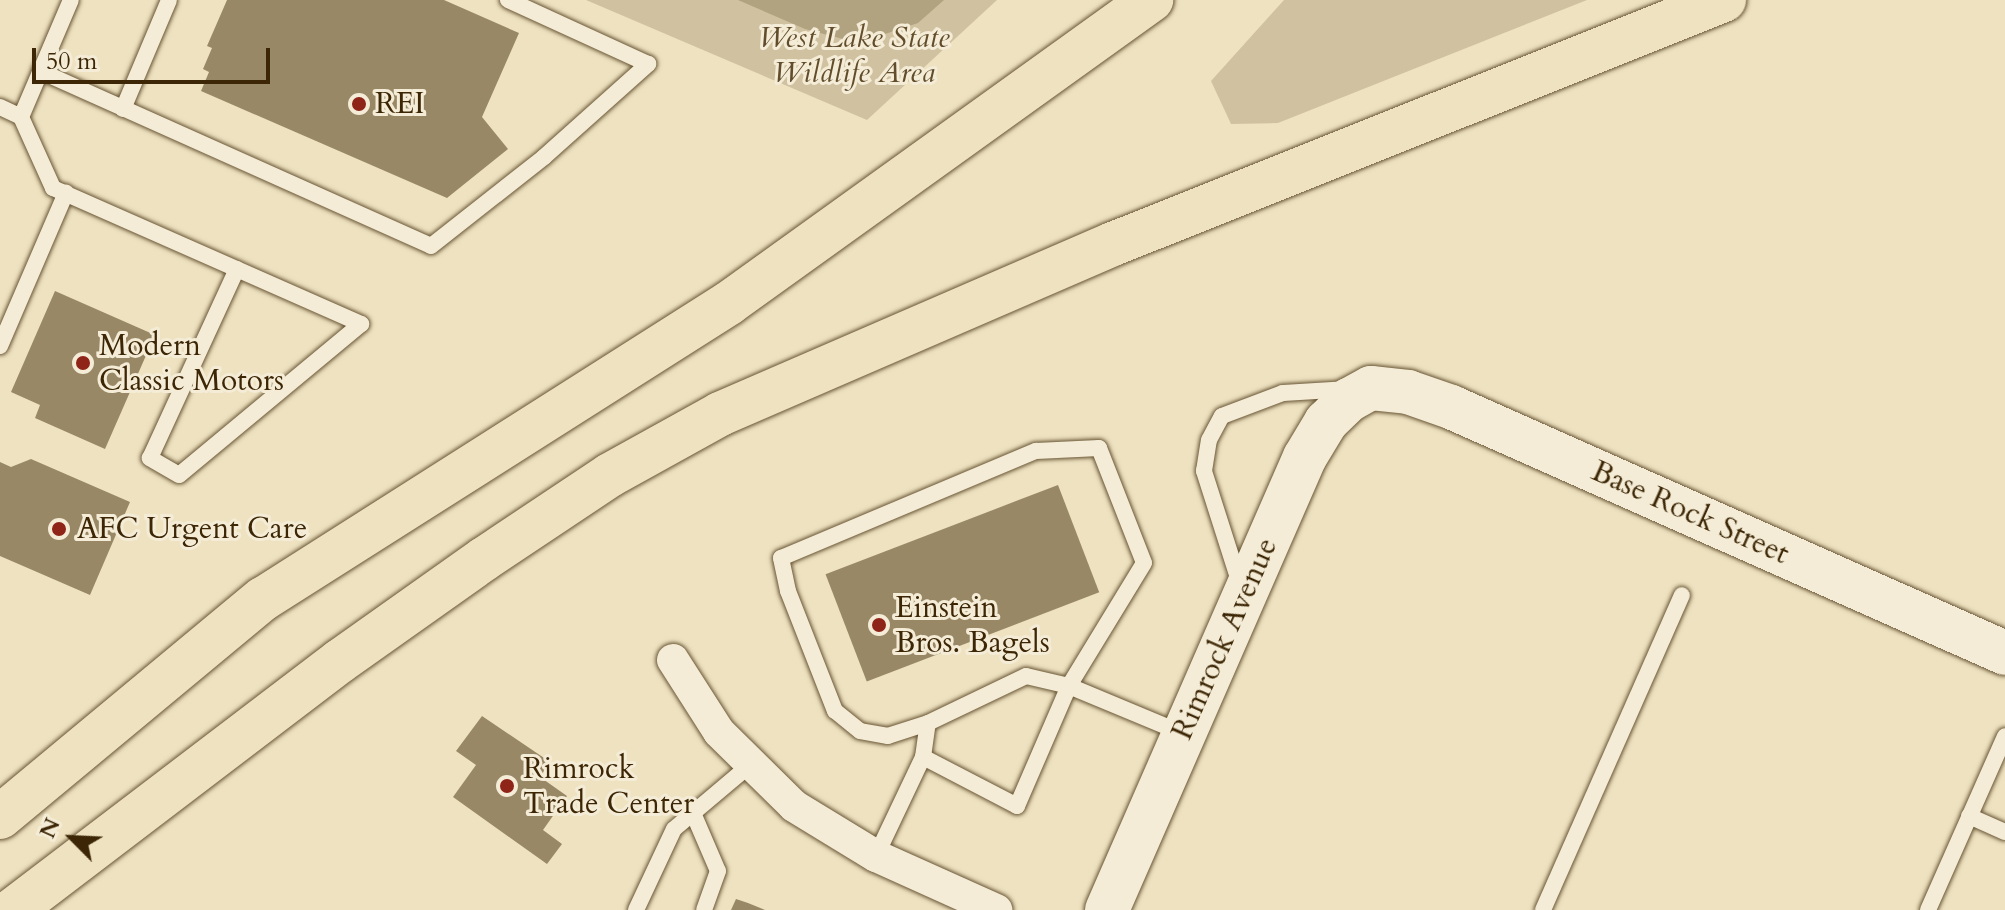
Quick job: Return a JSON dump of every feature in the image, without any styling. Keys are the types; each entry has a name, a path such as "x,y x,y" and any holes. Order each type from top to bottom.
{"highway":[{"path":"0,817 263,599 729,303 1151,0"},
{"path":"13,910 340,661 484,559 610,475 720,414 1113,244 1724,0"}],"street":[{"name":"Rimrock Avenue","path":"1107,910 1305,457 1326,422 1349,400 1371,388"},
{"name":"Base Rock Street","path":"1371,388 1408,392 1451,407 2005,653"},
{"path":"673,660 719,732 794,806 955,902 996,910"}],"lane":[{"path":"71,0 21,117 53,188 66,193 361,324 179,475 150,458 237,269"},
{"path":"123,109 169,0"},
{"path":"40,71 431,246 544,157 648,64 508,0"},
{"path":"2,113 21,117"},
{"path":"0,346 66,193"},
{"path":"1244,596 1204,471 1209,440 1222,416 1283,393 1371,388"},
{"path":"923,757 1017,806 1069,686 1144,563 1099,448 1036,451 781,558 788,591 835,711 860,731 888,736 928,723 1026,676 1069,686 1184,733"},
{"path":"1543,910 1682,595"},
{"path":"876,856 923,757 928,723"},
{"path":"1928,910 2005,736"},
{"path":"636,910 674,829 750,765"},
{"path":"693,813 718,871 704,910"},
{"path":"1969,816 2005,832"}],"green space":[{"name":"West Lake State Wildlife Area","path":"586,0 997,0 867,120"},
{"path":"1284,0 1587,0 1278,123 1231,124 1211,81"}],"shaded area":[{"path":"738,0 944,0 918,23 858,43 805,29"}],"building":[{"name":"REI","path":"227,0 444,0 519,33 482,117 508,149 447,198 201,91 209,72 203,69 212,48 207,46"},
{"name":"Modern Classic Motors","path":"55,291 155,335 105,449 35,418 40,405 11,392"},
{"name":"AFC Urgent Care","path":"31,459 130,502 90,595 0,556 0,462 11,467"},
{"path":"1058,485 1099,592 867,682 826,574"},
{"name":"Rimrock Trade Center","path":"482,716 550,762 540,777 567,796 543,830 562,844 547,864 453,797 476,765 456,751"},
{"path":"736,899 748,903 765,910 731,910"}],"place":[{"name":"REI","path":"359,104"},
{"name":"Modern Classic Motors","path":"83,363"},
{"name":"AFC Urgent Care","path":"59,529"},
{"name":"Einstein Bros. Bagels","path":"879,625"},
{"name":"Rimrock Trade Center","path":"507,786"}]}
